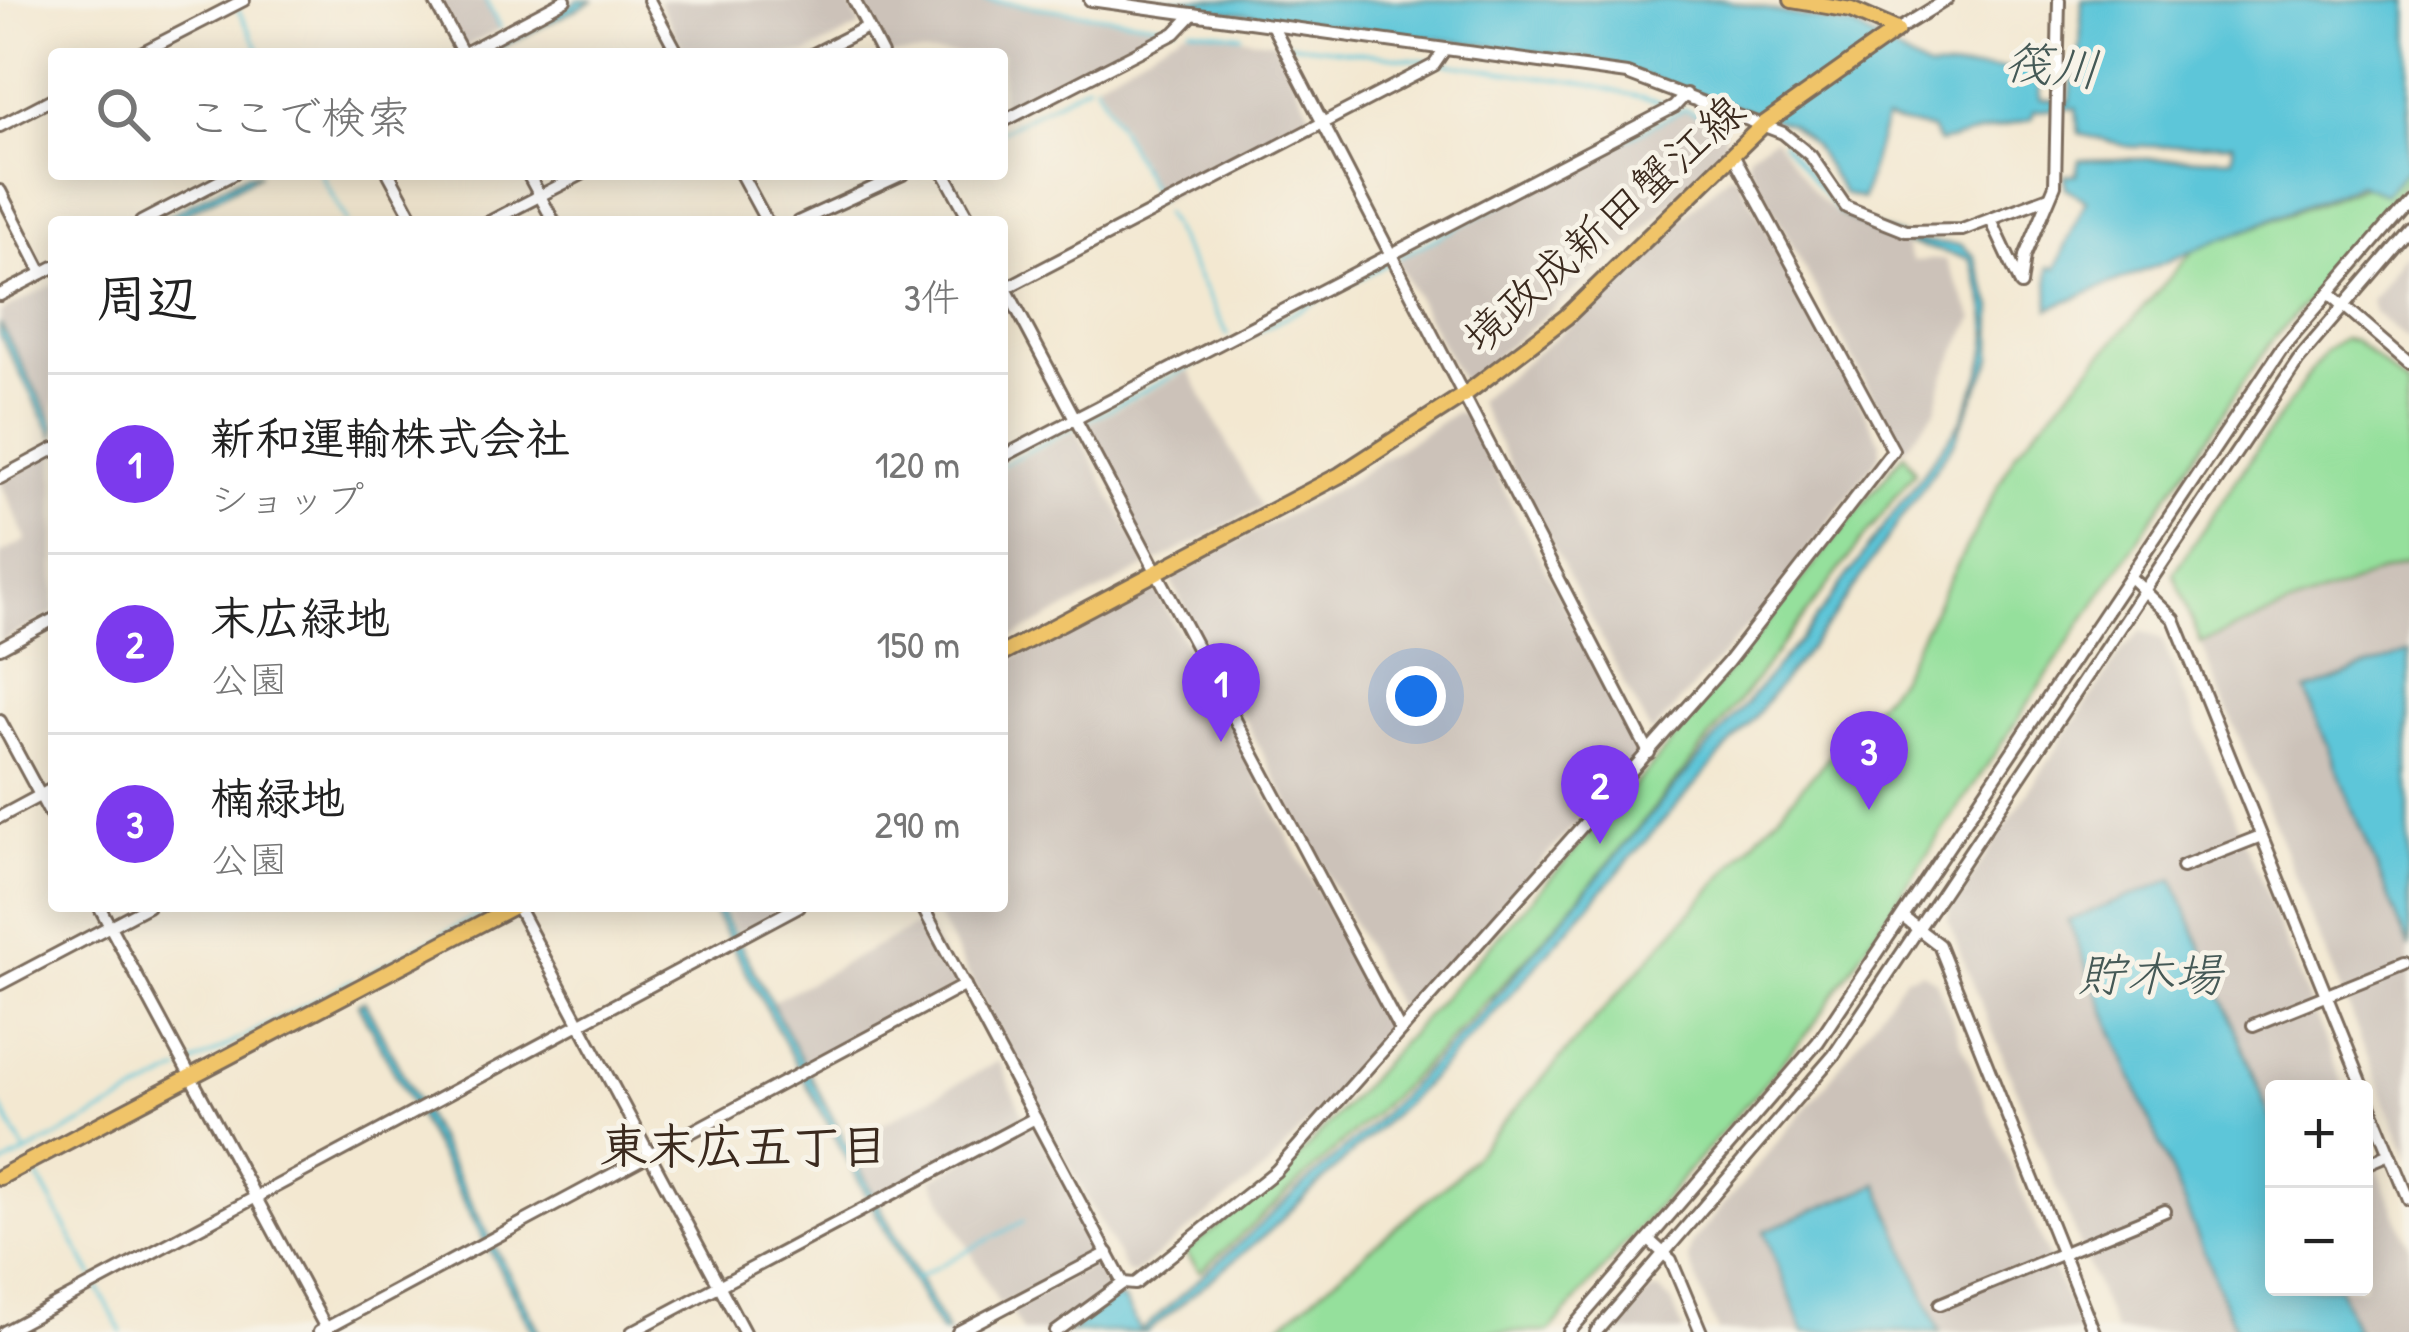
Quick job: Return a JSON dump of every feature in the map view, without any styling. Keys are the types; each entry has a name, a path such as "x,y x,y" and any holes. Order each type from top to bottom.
{"main road":[{"path":"1792,0 1851,10 1892,34"},
{"name":"境政成新田蟹江線","path":"1008,650 1340,475 1464,395 1566,317 1764,124 1892,34"},
{"path":"0,1178 504,912"}],"street":[{"path":"152,48 244,0"},
{"path":"434,0 460,48"},
{"path":"474,48 565,0"},
{"path":"649,0 675,48"},
{"path":"854,0 879,48"},
{"path":"1090,0 1627,74 1764,124 1799,143 1846,207 1876,222 1938,233 1990,220 2049,197"},
{"path":"1892,34 1946,0"},
{"path":"1990,220 2021,284 2024,256 2049,208 2055,185 2059,0"},
{"path":"1008,119 1175,33 1193,14"},
{"path":"1272,25 1649,753"},
{"path":"825,48 867,26"},
{"path":"1008,283 1434,65 1445,49"},
{"path":"1008,455 1674,107 1685,94"},
{"path":"0,126 48,101"},
{"path":"1056,1332 1123,1283 1135,1284 1276,1171 1728,662 1893,450 1733,155"},
{"path":"155,216 222,180"},
{"path":"392,180 412,216"},
{"path":"531,180 551,216"},
{"path":"500,216 570,180"},
{"path":"745,180 764,216"},
{"path":"810,216 889,180"},
{"path":"948,180 967,216"},
{"path":"0,191 48,270 0,295"},
{"path":"1569,1332 1818,1042 2282,348 2407,202"},
{"path":"1596,1332 1834,1054 2298,360 2409,230"},
{"path":"2330,293 2409,362"},
{"path":"1008,295 1400,1030"},
{"path":"0,478 48,452"},
{"path":"2130,578 2174,620 2360,1080"},
{"path":"0,648 48,622"},
{"path":"0,722 48,809"},
{"path":"0,817 48,791"},
{"path":"2182,867 2261,836"},
{"path":"102,912 325,1331 965,985"},
{"path":"0,984 137,912"},
{"path":"518,912 744,1332"},
{"path":"4,1332 789,912"},
{"path":"925,912 1123,1283"},
{"path":"1904,918 1940,945 2095,1332"},
{"path":"2253,1025 2404,964"},
{"path":"2373,1112 2409,1200"},
{"path":"632,1332 1035,1118"},
{"path":"2373,1161 2390,1154"},
{"path":"1940,1304 2165,1211"},
{"path":"1649,1240 1665,1253 1701,1332"},
{"path":"958,1332 1108,1253"}],"shaded area":[{"path":"439,0 483,0 499,29 464,47"},
{"path":"658,0 848,0 861,26 818,48 683,48"},
{"path":"858,0 974,0 1172,28 1008,113 1008,48 884,48"},
{"path":"1186,29 1274,42 1314,120 1161,201 1097,81"},
{"path":"1684,111 1723,124 1726,144 1638,237 1463,384 1397,261"},
{"path":"1774,138 1818,198 1842,218 1905,244 1913,261 1945,259 1974,318 1944,376 1936,410 1902,450 1747,161 1749,153"},
{"path":"1729,174 1737,175 1880,441 1880,455 1766,606 1651,734 1477,401 1571,325"},
{"path":"2409,252 2409,342 2374,312 2371,300"},
{"path":"48,287 48,412 0,322 0,312"},
{"path":"1189,371 1261,507 1155,563 1082,427"},
{"path":"1456,412 1465,415 1636,744 1636,757 1405,1012 1400,1012 1172,583 1175,574 1344,485"},
{"path":"1076,430 1148,566 1008,640 1008,465"},
{"path":"48,456 48,616 0,642 0,554 27,540 0,481"},
{"path":"2409,560 2409,650 2306,691 2409,949 2409,1158 2201,643"},
{"path":"1147,588 1156,590 1388,1023 1387,1035 1268,1167 1134,1274 1127,1273 935,912 1008,912 1008,661"},
{"path":"2141,631 2162,639 2341,1080 2265,1080 2265,1105 2174,879 2068,921 2237,1332 2115,1332 1948,922 1950,910 2124,648"},
{"path":"727,912 778,912 738,933"},
{"path":"924,921 958,986 806,1067 772,1002"},
{"path":"1922,972 1936,981 2079,1332 1940,1332 1878,1184 1764,1231 1804,1332 1718,1332 1688,1259 1691,1243 1826,1085 1905,977"},
{"path":"999,1061 1025,1119 876,1199 847,1143"},
{"path":"1034,1127 1099,1250 1000,1306 932,1179"},
{"path":"2373,1157 2409,1245 2409,1328 2357,1332 2343,1296 2373,1296"},
{"path":"1103,1260 1114,1285 1051,1332 1022,1332 1010,1309"},
{"path":"1659,1290 1672,1302 1684,1332 1615,1332 1650,1291"}],"green space":[{"path":"2409,169 2409,180 2269,344 1810,1030 1549,1332 1272,1332 1455,1177 1898,679 2016,452 2194,250"},
{"path":"2343,338 2354,340 2409,388 2409,560 2201,643 2173,573 2325,350"},
{"path":"1904,453 1915,471 1704,746 1594,880 1412,1077 1200,1272 1185,1252 1278,1180 1656,761"}],"water":[{"path":"579,0 594,0 500,48 487,48"},
{"path":"1137,0 1724,0 1855,28 1927,70 2031,68 2032,80 2040,81 2041,99 2070,102 2072,81 2079,80 2082,0 2409,0 2409,169 2386,194 2359,184 2049,309 2048,267 2056,268 2086,200 2066,188 2065,175 2076,174 2079,160 2233,158 2233,143 2133,147 2079,134 2076,108 2034,111 2032,119 1939,143 1932,130 1885,120 1862,199 1844,194 1813,145 1789,124 1597,60"},
{"path":"236,180 249,180 180,216 167,216"},
{"path":"1840,214 1911,240 1961,245 1974,256 1993,306 1992,358 1954,442 1830,621 1754,717 1499,1008 1425,1084 1267,1233 1147,1332 1069,1332 1115,1298 1123,1299 1141,1331 1369,1127 1484,1011 1808,630 1960,423 1979,379 1988,324 1969,258 1883,237"},
{"path":"0,323 48,413 48,427 0,335"},
{"path":"2409,650 2409,949 2306,691"},
{"name":"貯木場","path":"2174,879 2265,1105 2265,1296 2343,1296 2357,1332 2237,1332 2068,921"},
{"path":"714,912 721,912 741,946 947,1332 940,1332"},
{"path":"364,1001 540,1332 533,1332 358,1004"},
{"path":"1878,1184 1940,1332 1804,1332 1764,1231"}],"waterway":[{"path":"485,0 500,28"},
{"path":"984,0 1176,26"},
{"path":"238,10 259,48"},
{"path":"1190,28 1241,35"},
{"path":"1286,43 1429,61"},
{"path":"1443,63 1582,83 1665,103"},
{"path":"1095,83 1159,202"},
{"path":"1008,128 1088,84"},
{"path":"1400,257 1684,109 1716,120"},
{"path":"1782,142 1839,213"},
{"path":"324,180 344,216"},
{"path":"1164,213 1228,335"},
{"path":"1083,423 1389,263"},
{"path":"1008,462 1074,427"},
{"path":"363,976 485,912"},
{"path":"191,1065 353,980"},
{"path":"0,1167 180,1071"},
{"path":"0,1105 25,1151"},
{"path":"35,1171 93,1277"},
{"path":"914,1279 1024,1221"},
{"path":"98,1288 122,1332"}],"place":[{"name":"新和運輸株式会社","path":"1221,742"},
{"name":"楠緑地","path":"1869,810"},
{"name":"末広緑地","path":"1600,844"}],"district":[{"name":"東末広五丁目","path":"744,1145"}],"water label":[{"name":"筏川","path":"2052,65"}]}
